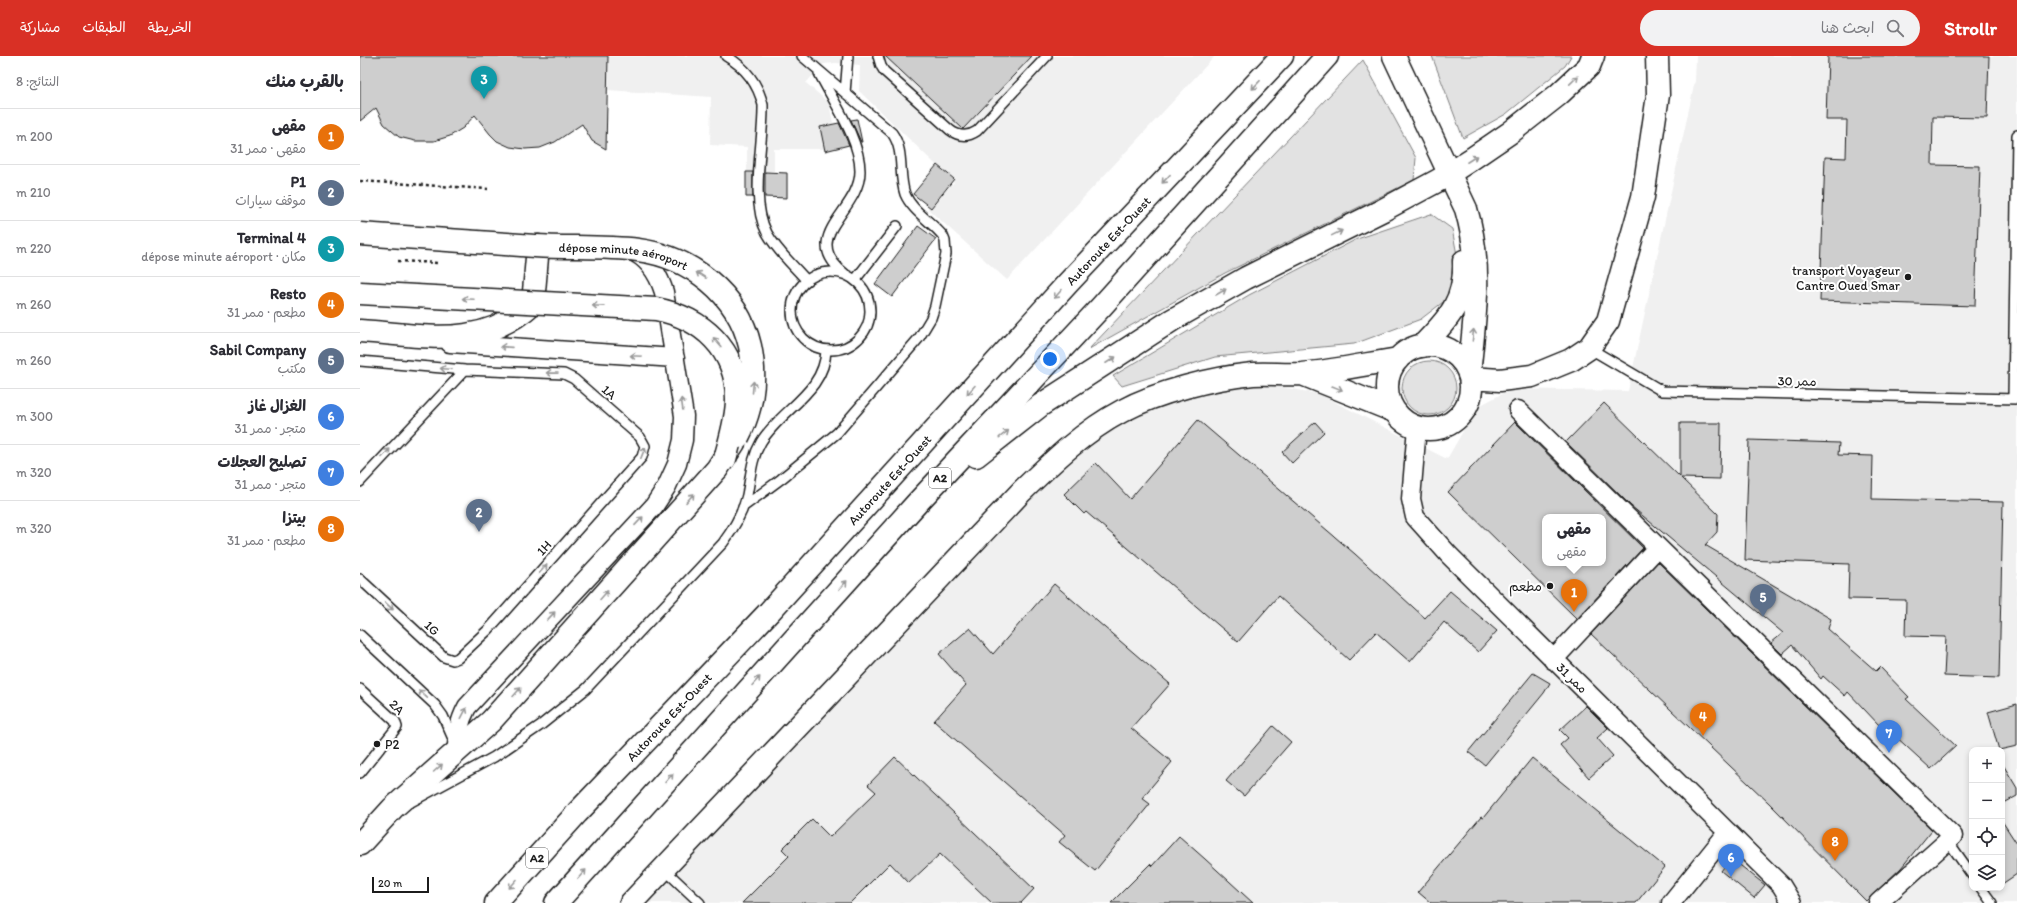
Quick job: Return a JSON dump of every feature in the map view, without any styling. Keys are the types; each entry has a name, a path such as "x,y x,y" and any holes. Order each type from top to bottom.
{"main road":[{"name":"Autoroute Est-Ouest","path":"496,903 577,814 769,612 1068,283 1282,56"},
{"name":"A2","path":"556,903 918,502 1101,307 1327,56"},
{"path":"918,502 1041,405 1172,320 1246,278 1383,210 1444,176 1511,132 1558,95 1589,66 1594,56"},
{"path":"1470,376 1500,380 1532,376 1570,360 1589,348 1608,321 1644,197 1658,95 1657,56"},
{"path":"1301,374 1394,411 1404,421 1417,427 1429,429 1441,427 1453,422 1462,414 1468,403 1471,391 1470,376 1477,287 1477,266 1475,246 1468,215 1444,176 1385,58"},
{"path":"1422,346 1450,316 1458,302 1463,285 1464,249 1461,229 1444,176"},
{"name":"dépose minute aéroport","path":"360,234 538,246 639,250 683,264 710,281 722,291 743,324 753,361 754,374 752,400 746,419 738,437 725,459 491,721 393,808 360,844"},
{"path":"360,331 463,336 478,334 501,326 533,303 538,246"},
{"path":"360,293 656,309 684,316 709,333 727,356 736,384 736,413 725,459"},
{"path":"1394,411 1389,398 1387,385 1390,371 1398,359 1409,350 1422,346 1446,348 1460,359 1470,376"},
{"path":"630,903 1022,490 1057,457 1089,432 1122,410 1167,393 1218,379 1254,374 1301,374 1398,359"}],"street":[{"path":"360,234 479,242 612,246 633,252 650,264 661,282 684,416 683,440 677,464 667,486 654,506 467,707 460,721 457,735 457,750"},
{"path":"360,337 675,358"},
{"path":"1518,410 1953,836 1878,903"},
{"name":"ممر 31","path":"1417,427 1411,499 1415,517 1449,555 1553,660 1781,885 1792,903"},
{"path":"1553,660 1658,547"},
{"path":"1671,903 1728,832"}],"lane":[{"path":"726,56 745,70 760,92 763,105 758,197 762,221 773,242 806,280"},
{"path":"743,507 837,433 919,338 931,318 935,306 946,254 945,242 939,231 907,198 903,186 900,152 896,139 887,128 802,56"},
{"path":"845,93 848,56"},
{"path":"878,56 884,71 955,134 966,136 977,131 1047,56"},
{"path":"818,70 854,142 860,172 853,196 847,207 832,225 827,234 828,251 832,260 846,275 855,280 862,287 869,301 870,316 868,326 863,335 846,347 836,350 826,350 807,342 800,335 793,321 792,306 794,296 806,280 826,272 846,275"},
{"path":"2015,399 2017,135"},
{"path":"855,280 897,226"},
{"name":"ممر 30","path":"1589,348 1662,391 2015,399"},
{"path":"393,808 419,799 494,757 541,725 586,690 723,543 738,521 747,495 750,470 757,450 765,437 819,379 826,360 826,350"},
{"path":"360,361 465,370"},
{"path":"360,482 465,370"},
{"name":"1A","path":"465,370 558,373 569,376 644,441 645,452 618,483"},
{"name":"1H","path":"489,629 618,483"},
{"name":"1G","path":"360,579 444,657 448,659 458,658 489,629"},
{"path":"360,635 435,705 449,728 457,750"},
{"name":"2A","path":"360,689 397,724 396,731 360,773"},
{"path":"1948,841 1969,871"},
{"path":"663,868 700,903"},
{"path":"1983,891 1992,903"}],"path":[{"path":"360,181 488,189"},
{"path":"398,261 439,263"}],"shaded area":[{"path":"360,56 1215,56 1007,280 928,209 954,182 859,91 860,65 836,63 823,64 806,83 829,103 838,149 774,149 774,171 768,172 767,186 747,185 747,147 710,145 711,97 607,90 606,149 592,141 583,122 576,123 568,134 555,142 540,148 525,149 510,147 497,141 475,115 463,128 450,136 434,141 415,141 399,137 390,131 384,124 376,109 372,108"},
{"path":"1432,56 1571,56 1565,66 1506,114 1463,138"},
{"path":"1696,56 2017,56 2017,903 631,903 1039,481 1122,419 1193,395 1256,382 1319,394 1447,459 1477,407 1511,389 1628,391 1695,81"},
{"path":"1363,60 1416,158 1414,180 1225,273 1089,349"},
{"path":"1431,214 1452,229 1458,260 1447,299 1421,319 1354,344 1215,357 1122,386 1113,376 1249,295 1357,239"},
{"path":"1424,361 1434,361 1444,365 1452,373 1456,383 1456,393 1452,403 1444,411 1434,415 1424,415 1414,411 1406,403 1402,393 1402,383 1406,373 1414,365"}],"building":[{"path":"360,56 608,56 606,149 592,141 582,124 555,142 540,148 525,149 510,147 497,141 475,115 463,128 450,136 434,141 415,141 399,137 384,124 376,108 360,121"},
{"path":"885,56 1032,56 963,129"},
{"path":"1828,56 1989,56 1987,118 1933,117 1932,165 1980,166 1975,306 1820,301 1825,157 1846,158 1847,120 1826,120"},
{"path":"857,119 862,142 851,120"},
{"path":"839,123 849,145 825,151 820,127"},
{"path":"937,165 954,179 931,208 913,194"},
{"path":"746,172 753,172 753,197 746,197"},
{"path":"765,172 787,173 787,198 765,197"},
{"path":"918,226 936,239 892,297 875,284"},
{"path":"1604,403 1680,477 1680,423 1721,423 1720,479 1681,478 1718,514 1717,532 1705,545 1831,619 1828,629 1876,671 1880,667 1909,697 1906,699 1956,746 1931,769 1881,723 1879,725 1848,692 1845,696 1823,676 1821,679 1792,645 1782,654 1771,643 1783,633 1631,506 1566,442"},
{"path":"1198,420 1355,554 1425,618 1450,591 1497,631 1478,652 1444,622 1410,662 1376,632 1349,660 1278,596 1238,642 1086,512 1084,514 1064,494 1096,463 1130,499"},
{"path":"1315,422 1324,432 1292,463 1282,452"},
{"path":"1515,422 1643,548 1577,619 1448,492"},
{"path":"1749,440 1839,443 1838,455 1873,456 1872,499 2003,502 1999,678 1944,676 1946,637 1905,636 1906,600 1848,599 1849,564 1745,560"},
{"path":"1658,562 1932,830 1901,868 1866,901 1769,803 1591,634"},
{"path":"1054,584 1170,684 1131,728 1172,762 1142,798 1150,804 1095,871 1059,842 1065,835 934,721 966,685 939,654 970,628 993,654"},
{"path":"1533,673 1550,683 1544,693 1485,765 1468,752"},
{"path":"2017,704 2017,746 2005,749 2005,747 1998,747 1988,712"},
{"path":"1586,706 1608,728 1597,738 1613,756 1589,778 1560,745 1568,738 1560,730"},
{"path":"1273,726 1291,742 1244,796 1226,781"},
{"path":"895,757 1034,889 1021,903 992,903 940,854 909,883 890,863 850,903 742,903 789,856 782,849 812,819 830,837 876,792 868,785"},
{"path":"1532,758 1665,867 1636,903 1431,903 1418,892 1481,817 1483,818"},
{"path":"2005,768 2017,788 2017,796 2005,802"},
{"path":"2005,826 2017,844 2017,874 2005,882"},
{"path":"1179,836 1253,903 1111,903 1150,864 1152,866"},
{"path":"1731,858 1765,885 1754,898 1721,871"}],"place":[{"name":"Terminal 4","path":"484,99"},
{"name":"transport Voyageur Cantre Oued Smar","path":"1908,277"},
{"name":"P1","path":"479,532"},
{"name":"مطعم","path":"1550,586"},
{"name":"مقهى","path":"1574,612"},
{"name":"Sabil Company","path":"1763,617"},
{"name":"Resto","path":"1703,736"},
{"name":"P2","path":"377,744"},
{"name":"تصليح العجلات","path":"1889,753"},
{"name":"بيتزا","path":"1835,861"},
{"name":"الغزال غاز","path":"1731,877"}]}
